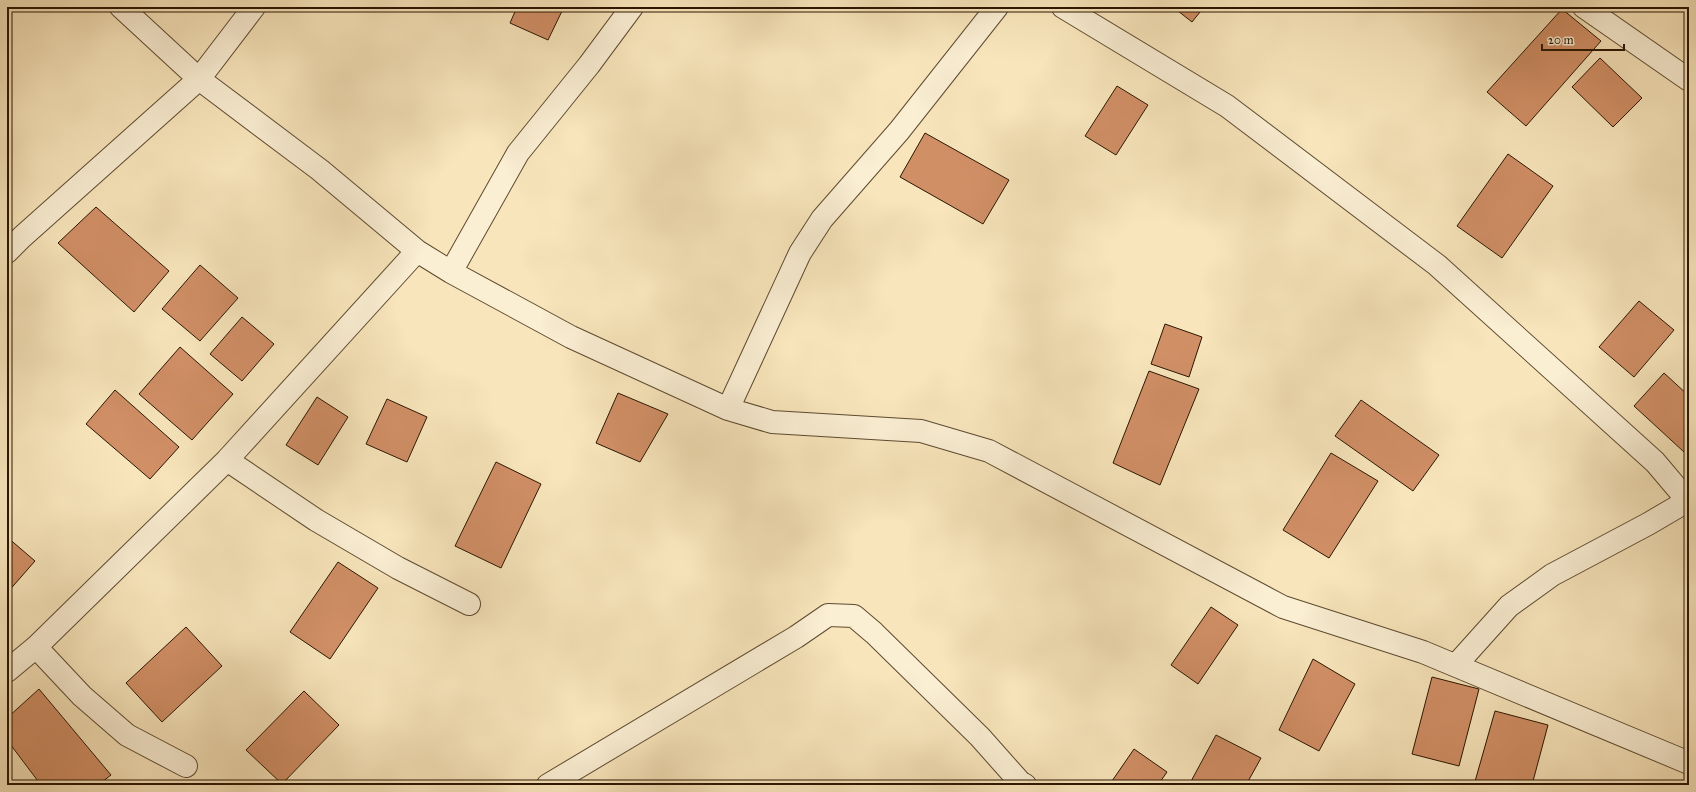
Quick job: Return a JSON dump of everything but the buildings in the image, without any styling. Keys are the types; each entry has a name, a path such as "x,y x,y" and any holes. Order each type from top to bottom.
{"street":[{"path":"122,7 199,79 320,170 417,251 451,272 571,337 728,409 772,422 922,431 989,451 1283,607 1424,652 1689,762"},
{"path":"7,252 199,79 254,7"},
{"path":"451,272 518,153 589,65 632,7"},
{"path":"728,409 800,253 815,230 899,132 997,7"},
{"path":"1063,7 1227,106 1437,265 1655,462 1688,501 1552,575 1509,606 1456,665"},
{"path":"1584,7 1689,80"},
{"path":"7,671 36,647 227,460 417,251"},
{"path":"227,460 316,520 398,568 469,604"},
{"path":"548,785 796,637 828,615 854,616 874,632 980,737 1020,782 1025,785"},
{"path":"36,647 82,696 127,735 186,766"}]}
